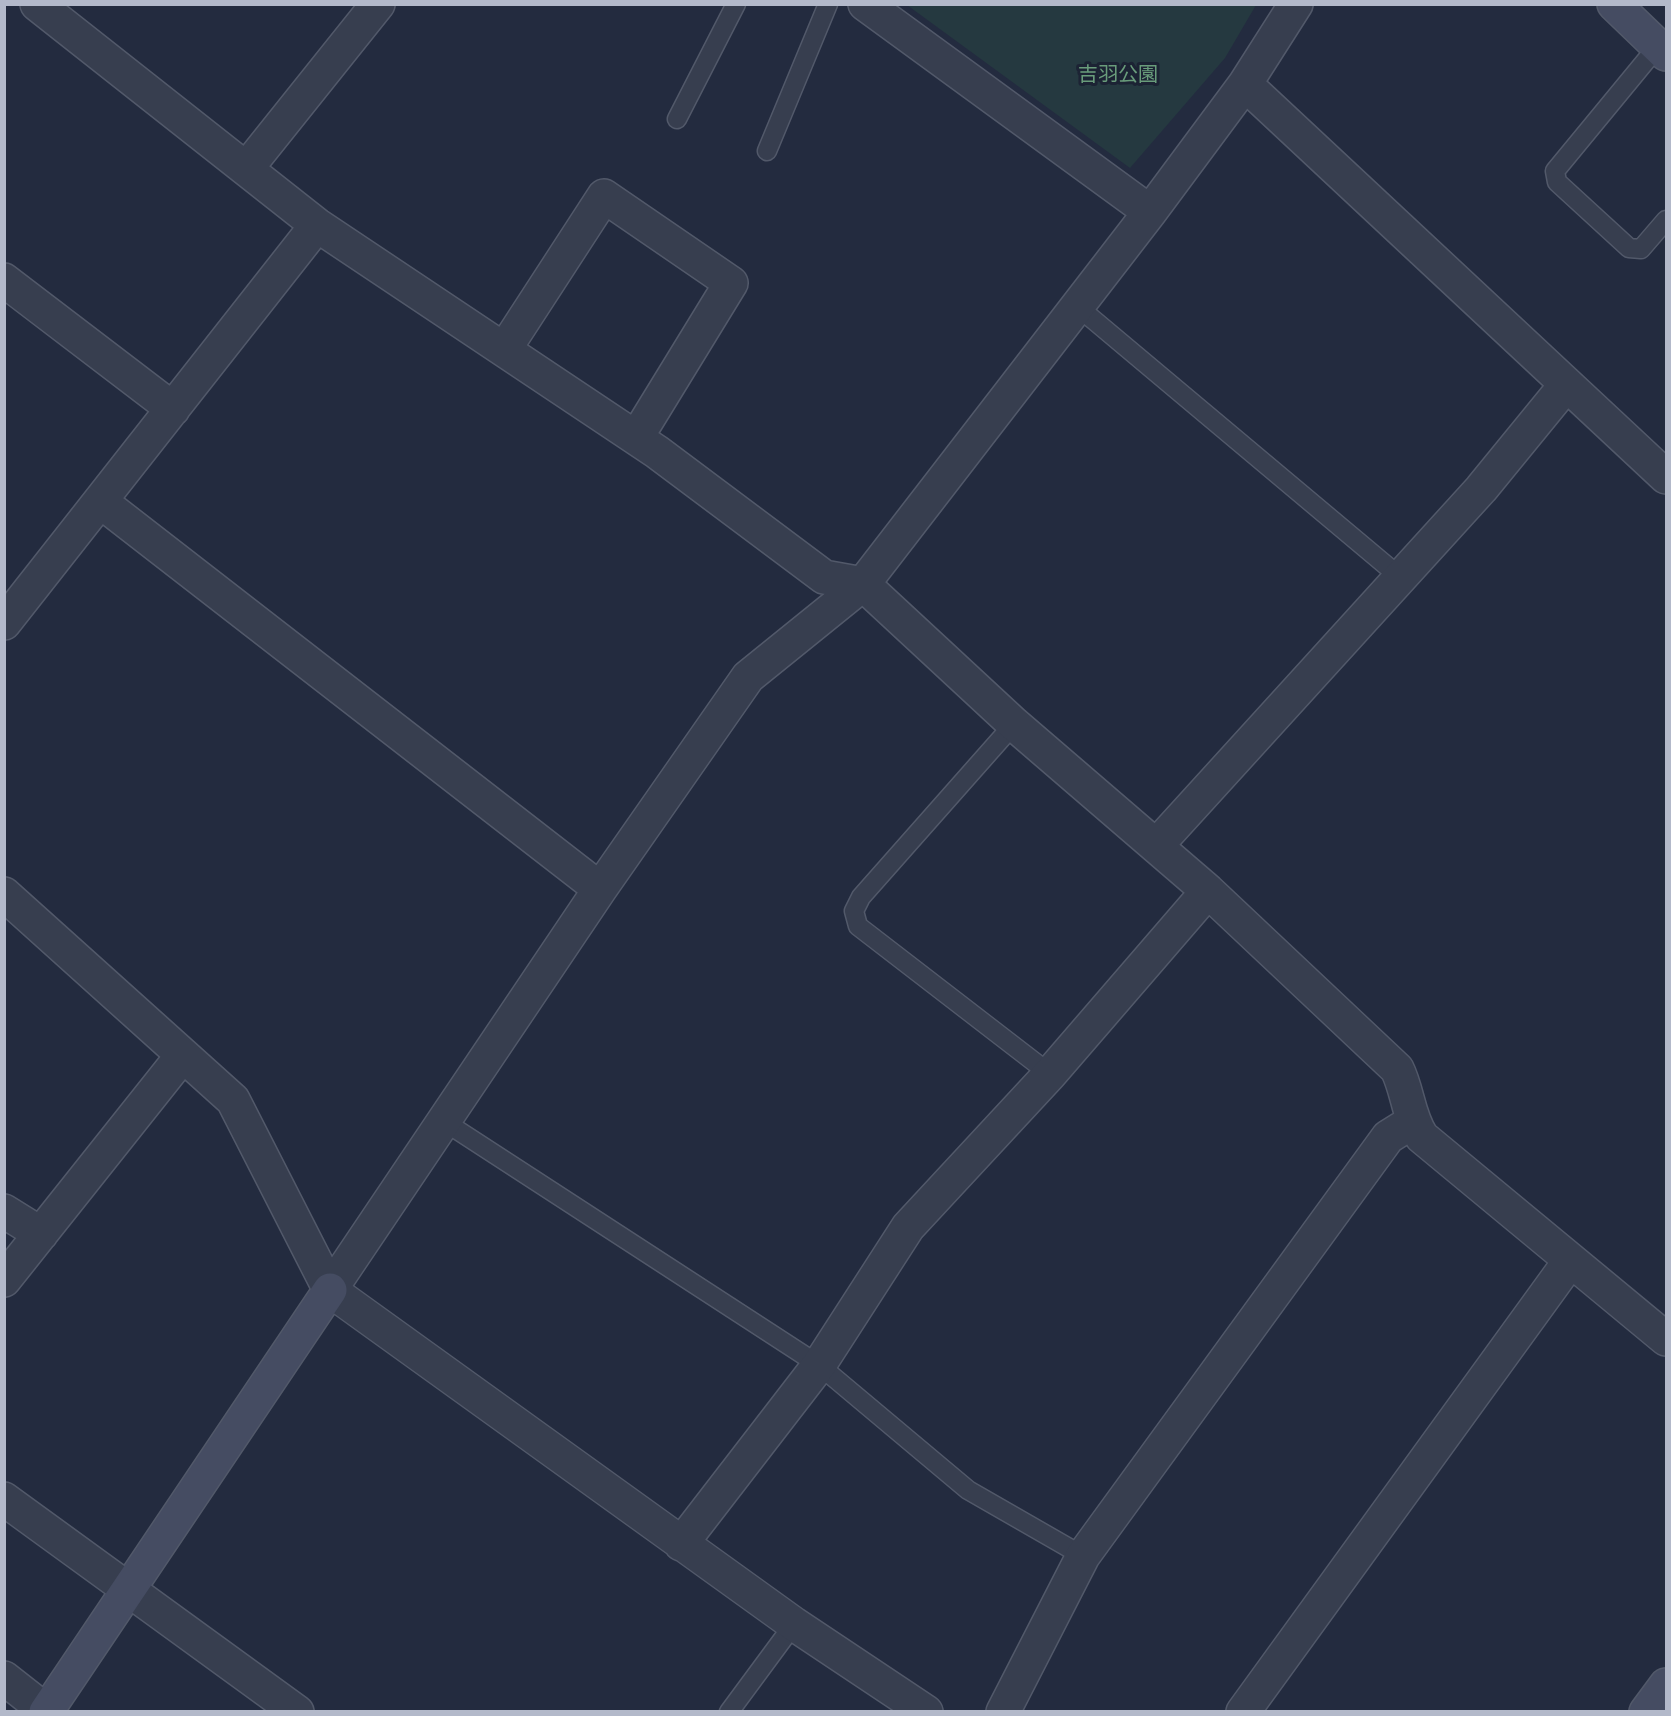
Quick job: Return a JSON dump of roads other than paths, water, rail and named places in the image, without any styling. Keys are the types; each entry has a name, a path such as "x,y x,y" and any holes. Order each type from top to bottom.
{"street":[{"path":"37,4 317,225 636,438 824,577 863,584 1014,724 1208,891 1396,1069 1404,1083 1412,1122 1422,1137 1666,1339"},
{"path":"246,169 378,4"},
{"path":"865,4 1150,212"},
{"path":"4,1678 46,1711 600,889 748,677 863,584 1150,212 1245,84 1296,4"},
{"path":"1614,4 1662,50"},
{"path":"1245,84 1666,477"},
{"path":"504,350 604,196 731,283 636,438"},
{"path":"4,623 317,225"},
{"path":"4,280 173,409"},
{"path":"1156,846 1481,489 1566,386"},
{"path":"100,501 600,889"},
{"path":"681,1544 819,1365 908,1227 1050,1074 1208,891"},
{"path":"4,894 233,1100 330,1290 681,1544 794,1624 926,1712"},
{"path":"4,1280 183,1055"},
{"path":"1003,1712 1083,1556 1388,1137 1412,1122"},
{"path":"4,1211 42,1234"},
{"path":"1243,1712 1570,1261"},
{"path":"4,1499 297,1712"},
{"path":"1646,1712 1666,1685"}],"lane":[{"path":"677,119 736,4"},
{"path":"767,152 828,4"},
{"path":"1662,50 1555,171 1557,182 1629,248 1641,249 1666,220"},
{"path":"1077,306 1400,577"},
{"path":"1014,724 861,897 854,910 858,926 1050,1074"},
{"path":"445,1122 819,1365 968,1490 1083,1556"},
{"path":"729,1712 794,1624"}],"park label":[{"name":"吉羽公園","path":"1118,74"}]}
